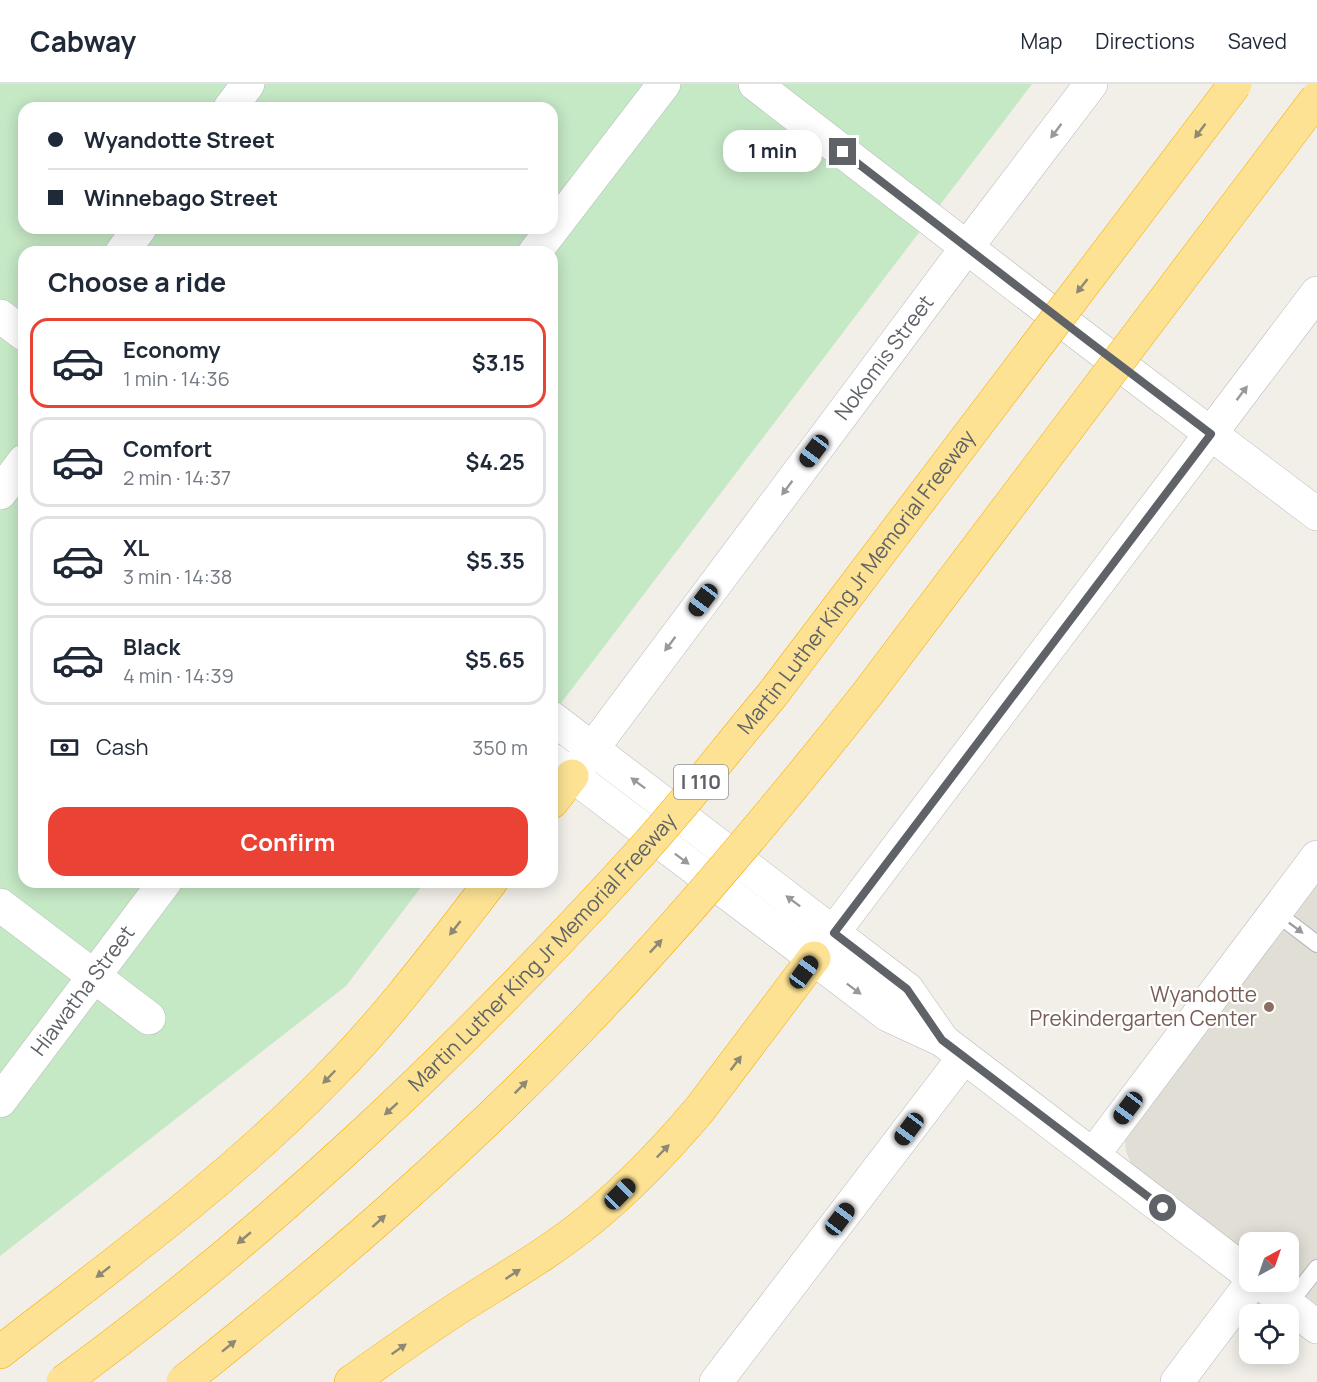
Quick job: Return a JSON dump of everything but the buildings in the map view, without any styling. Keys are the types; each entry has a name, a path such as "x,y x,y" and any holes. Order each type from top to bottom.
{"highway":[{"name":"Martin Luther King Jr Memorial Freeway","path":"63,1382 226,1254 329,1166 468,1035 632,862 694,790 790,671 1235,84"},
{"path":"183,1382 318,1273 427,1177 581,1027 659,944 776,807 868,693 1317,98"},
{"path":"0,1352 149,1236 275,1130 329,1078 413,981 486,888"},
{"path":"351,1382 463,1305 550,1250 620,1194 681,1132 700,1109 814,958"}],"street":[{"path":"235,102 249,84"},
{"path":"558,222 664,84"},
{"path":"755,84 1317,514"},
{"name":"Nokomis Street","path":"562,768 592,748 1091,84"},
{"path":"540,246 549,234"},
{"path":"814,958 1317,293"},
{"path":"0,316 18,330"},
{"path":"0,492 18,469"},
{"path":"558,722 907,989 953,1048"},
{"path":"562,768 888,1015 953,1048 1239,1267"},
{"path":"1093,1155 1317,857"},
{"name":"Hiawatha Street","path":"0,1101 161,888"},
{"path":"0,905 149,1018"},
{"path":"716,1382 953,1048"},
{"path":"1177,1382 1245,1292"},
{"path":"1272,1292 1287,1304"},
{"path":"1299,1313 1317,1327"}],"lane":[{"path":"1275,912 1317,944"},
{"path":"1289,1304 1317,1268"}],"shaded area":[{"name":"Wyandotte Prekindergarten Center","path":"1317,882 1317,1306 1299,1292 1299,1232 1239,1232 1239,1246 1131,1164 1126,1151 1127,1133"}],"green space":[{"path":"0,84 1032,84 558,707 558,246 18,246 18,888 420,888 346,986 0,1256"}],"place":[{"name":"Wyandotte Prekindergarten Center","path":"1269,1007"}],"route":[{"path":"843,152 1211,434 834,933 907,989 942,1040 1163,1208"}]}
